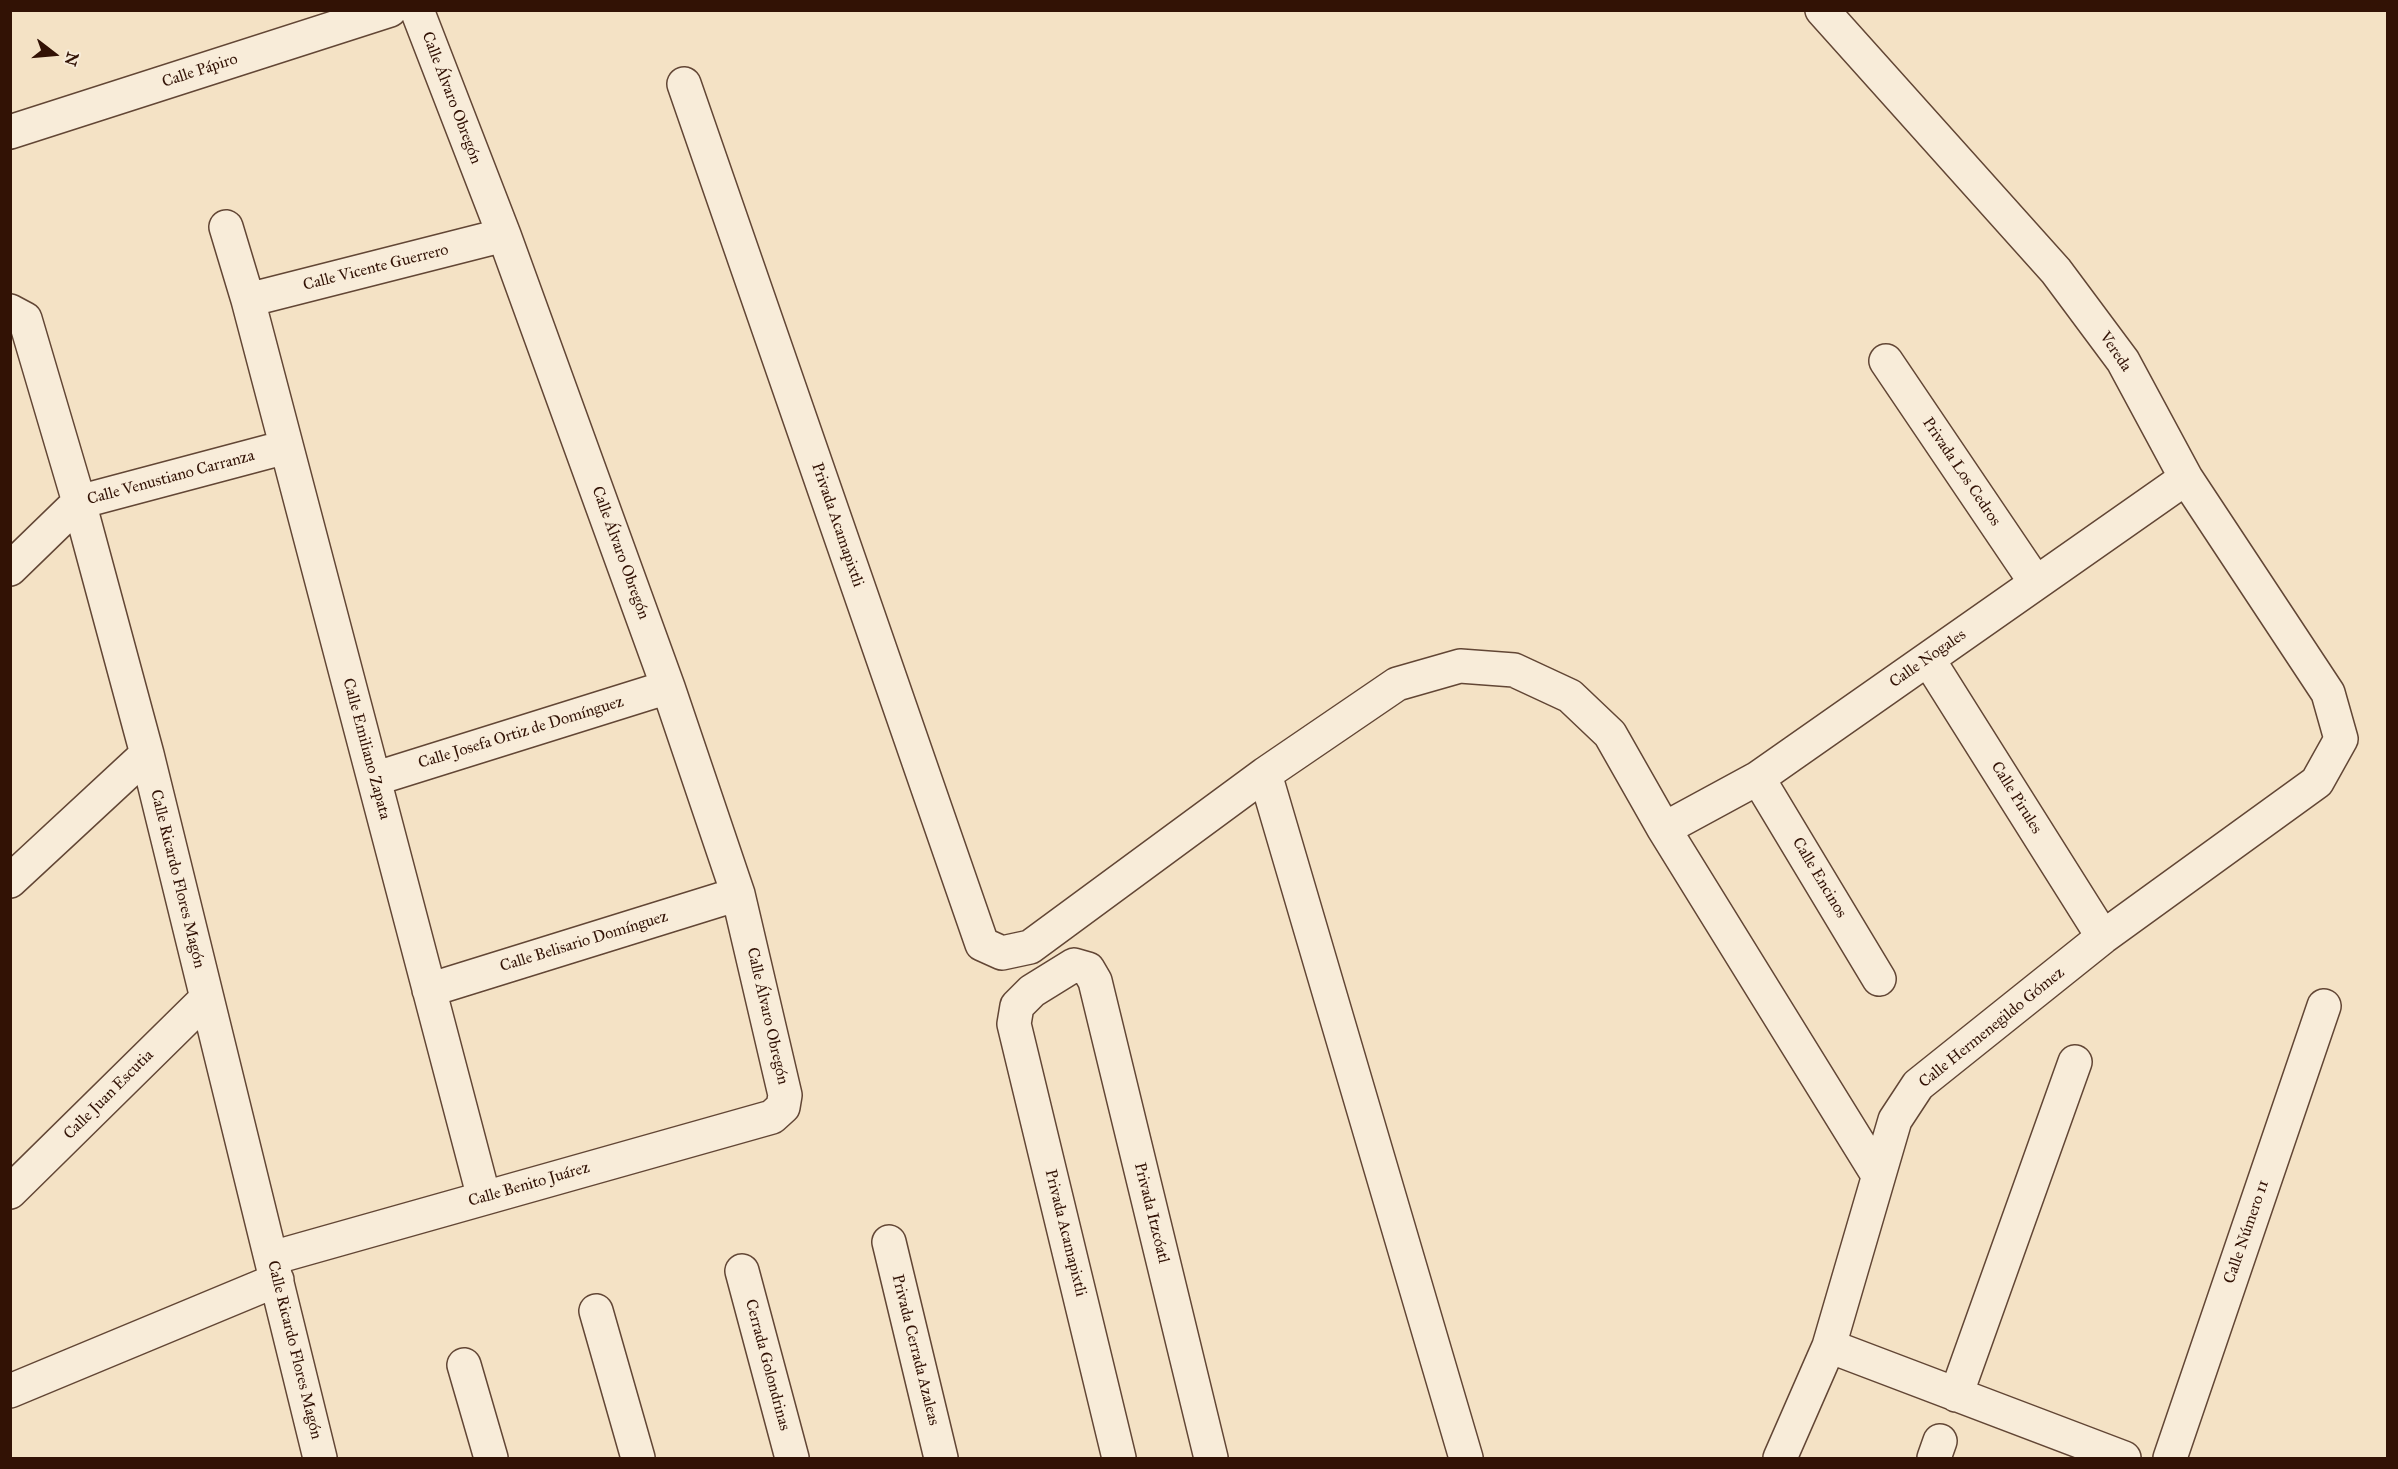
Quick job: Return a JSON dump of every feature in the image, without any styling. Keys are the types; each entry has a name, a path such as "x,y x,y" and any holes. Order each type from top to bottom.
{"street":[{"name":"Calle Pápiro","path":"10,132 390,10"},
{"name":"Calle Álvaro Obregón","path":"417,10 504,235 668,687 738,894 785,1095 783,1107"},
{"name":"Vereda","path":"1822,10 2056,271 2123,361 2186,478 2328,693 2341,739"},
{"name":"Privada Acamapixtli","path":"684,84 982,944 1002,953 1030,947 1265,774"},
{"name":"Calle Emiliano Zapata","path":"226,227 248,300 484,1198"},
{"name":"Calle Vicente Guerrero","path":"248,300 504,235"},
{"name":"Calle Ricardo Flores Magón","path":"10,311 26,319 79,502 147,754 320,1458"},
{"name":"Privada Los Cedros","path":"1886,361 2036,583"},
{"name":"Calle Venustiano Carranza","path":"10,569 79,502 286,447"},
{"name":"Calle Nogales","path":"1664,829 1758,778 2186,478"},
{"name":"Calle Pirules","path":"1928,659 2103,937"},
{"path":"1466,1458 1265,774 1397,684 1460,666 1514,670 1570,696 1610,734 1664,829 1878,1175"},
{"name":"Calle Josefa Ortiz de Domínguez","path":"374,779 668,687"},
{"name":"Calle Hermenegildo Gómez","path":"1780,1458 1829,1346 1896,1120 1918,1085 2103,937 2317,782 2341,739"},
{"path":"10,881 147,754"},
{"name":"Calle Encinos","path":"1758,778 1879,979"},
{"name":"Calle Belisario Domínguez","path":"429,990 738,894"},
{"name":"Privada Itzcóatl","path":"1017,1006 1032,991 1074,964 1088,969 1095,981 1211,1458"},
{"name":"Calle Juan Escutia","path":"10,1192 207,998"},
{"name":"Privada Acamapixtli","path":"1017,1006 1014,1024 1119,1458"},
{"name":"Calle Número 11","path":"2170,1458 2324,1006"},
{"path":"1956,1395 2075,1062"},
{"name":"Calle Benito Juárez","path":"10,1391 274,1269 484,1198 772,1117 783,1107"},
{"name":"Privada Cerrada Azaleas","path":"889,1242 941,1458"},
{"name":"Cerrada Golondrinas","path":"742,1271 792,1458"},
{"path":"596,1311 638,1458"},
{"path":"1829,1346 2124,1458"},
{"path":"464,1365 491,1458"}]}
